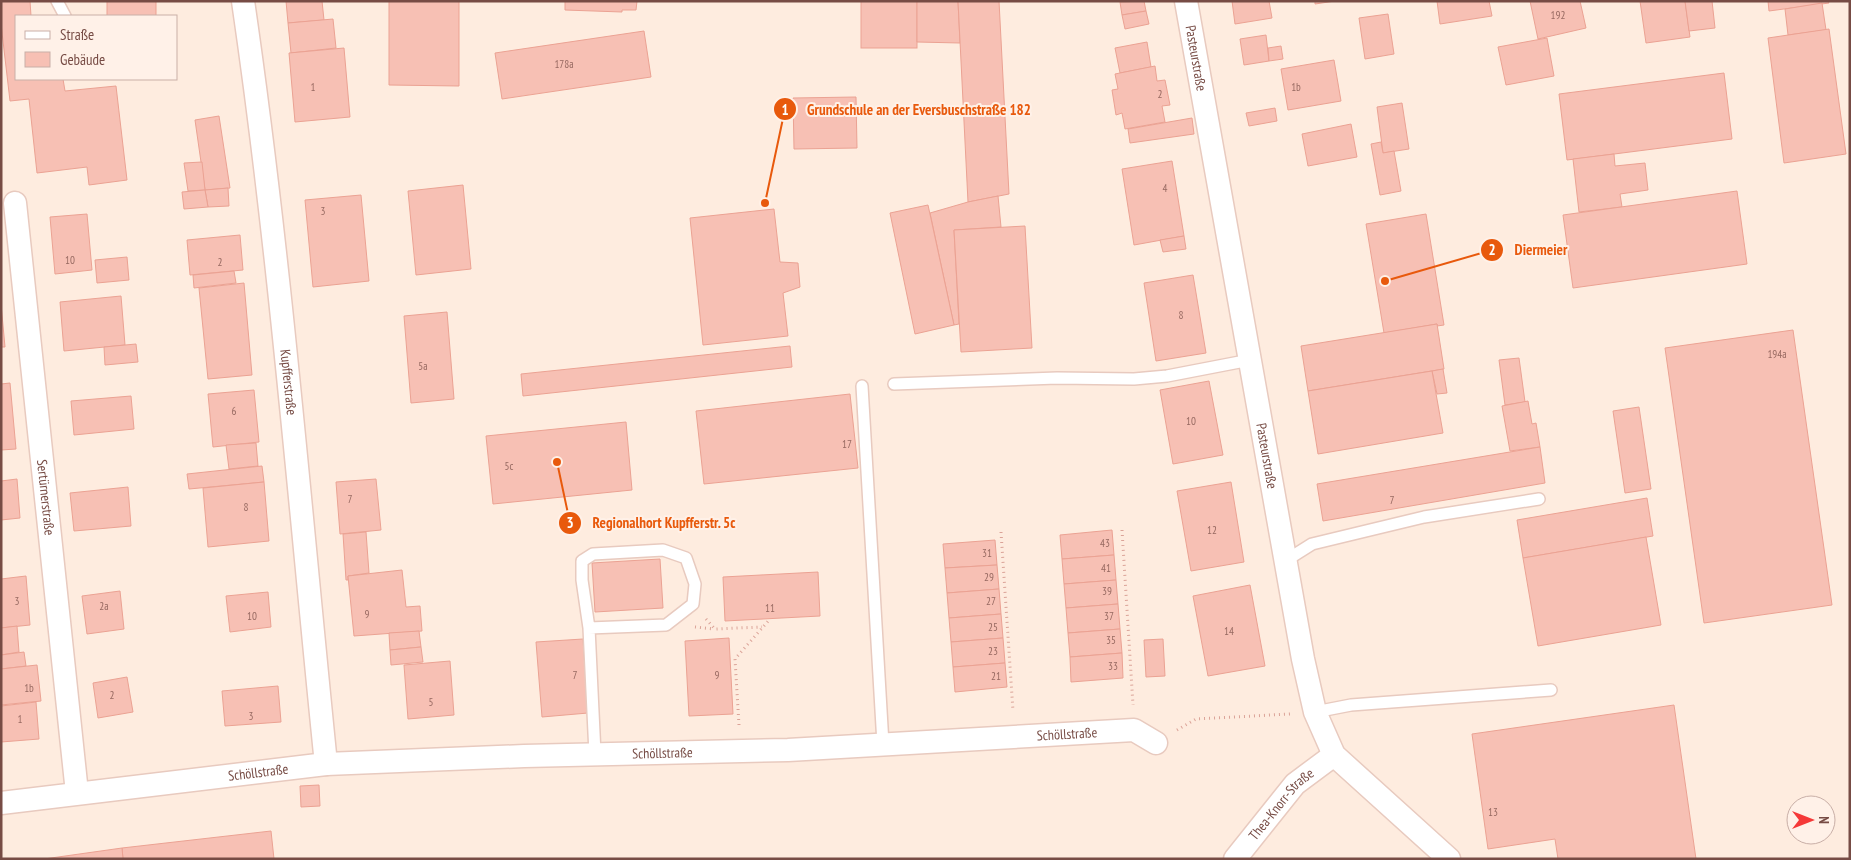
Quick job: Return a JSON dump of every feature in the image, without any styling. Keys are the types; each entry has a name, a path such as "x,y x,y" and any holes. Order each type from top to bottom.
{"street":[{"name":"Kupfferstraße","path":"243,1 261,125 273,234 326,764"},
{"name":"Pasteurstraße","path":"1186,1 1302,659 1315,712 1334,755 1449,859"},
{"name":"Sertürnerstraße","path":"15,203 77,793"},
{"name":"Schöllstraße","path":"1,803 326,764 595,754 788,750 1134,730"},
{"path":"1134,730 1156,743"},
{"name":"Thea-Knorr-Straße","path":"1234,859 1295,784 1334,755"}],"lane":[{"path":"57,1 65,15"},
{"path":"894,384 1057,378 1134,379 1167,376 1250,360"},
{"path":"862,386 883,744"},
{"path":"1285,561 1312,544 1424,517 1539,498"},
{"path":"589,628 666,625 693,604 695,584 686,558 663,550 593,554 582,561 582,580 589,628 595,754"},
{"path":"1315,712 1351,706 1551,690"}],"path":[{"path":"1122,530 1134,730"},
{"path":"1000,532 1015,736"},
{"path":"693,604 715,629 763,628"},
{"path":"741,751 735,659 770,619"},
{"path":"1156,743 1196,719 1315,712"}],"building":[{"path":"1,1 30,1 31,15 15,15 15,80 63,80 65,91 116,86 127,180 89,185 87,167 37,173 29,99 10,101 1,24"},
{"path":"107,1 156,1 156,15 107,15"},
{"path":"286,1 322,1 324,20 288,23"},
{"path":"389,1 459,1 459,86 389,85"},
{"path":"565,1 637,1 636,10 622,10 622,12 565,10"},
{"path":"861,1 917,1 917,48 861,48"},
{"path":"917,1 958,1 960,43 917,42"},
{"path":"958,1 999,1 1009,194 968,202"},
{"path":"1144,1 1146,11 1122,15 1120,2"},
{"path":"1232,1 1269,1 1272,18 1235,24"},
{"path":"1315,1 1335,1 1315,4"},
{"path":"1437,1 1489,1 1492,16 1440,24"},
{"path":"1530,1 1580,1 1586,28 1538,39"},
{"path":"1640,1 1685,1 1690,37 1646,43"},
{"path":"1685,1 1712,1 1715,28 1689,31"},
{"path":"1768,1 1828,1 1829,3 1769,11"},
{"path":"1822,3 1826,30 1788,35 1785,9"},
{"path":"1146,11 1149,24 1125,29 1122,15"},
{"path":"1388,14 1394,54 1365,59 1359,18"},
{"path":"333,19 336,48 291,53 288,23"},
{"path":"1829,29 1846,154 1784,163 1768,38"},
{"path":"644,31 651,77 502,99 495,53"},
{"path":"1266,35 1269,61 1244,65 1240,39"},
{"path":"1547,38 1554,76 1506,85 1498,47"},
{"path":"1147,42 1151,67 1120,73 1115,48"},
{"path":"1281,46 1283,59 1269,61 1268,48"},
{"path":"344,48 350,117 295,122 289,53"},
{"path":"1334,60 1341,101 1288,110 1281,69"},
{"path":"1155,66 1157,81 1165,80 1170,105 1162,106 1165,122 1125,129 1122,113 1116,115 1112,90 1118,89 1115,74"},
{"path":"1724,73 1732,139 1567,160 1559,94"},
{"path":"856,97 857,148 794,149 793,98"},
{"path":"1402,103 1409,149 1383,153 1377,107"},
{"path":"1275,108 1277,121 1249,126 1246,113"},
{"path":"219,116 230,188 205,190 195,120"},
{"path":"1192,118 1194,134 1130,143 1128,129"},
{"path":"1351,124 1357,157 1308,166 1302,134"},
{"path":"1381,142 1383,153 1394,151 1401,191 1380,195 1371,144"},
{"path":"1614,154 1615,166 1645,163 1648,190 1620,194 1622,207 1579,212 1573,159"},
{"path":"1172,161 1184,236 1134,245 1122,169"},
{"path":"202,162 205,190 188,191 184,163"},
{"path":"463,185 471,269 416,275 408,191"},
{"path":"228,188 229,206 208,207 205,190"},
{"path":"205,190 208,207 184,209 182,192"},
{"path":"1737,191 1747,264 1573,288 1563,215"},
{"path":"361,195 369,281 313,287 305,200"},
{"path":"998,196 1001,227 954,230 959,324 954,325 930,213"},
{"path":"928,205 954,325 915,334 890,213"},
{"path":"774,209 780,262 798,263 800,287 783,293 788,336 703,345 690,218"},
{"path":"87,214 92,270 55,274 50,217"},
{"path":"1426,214 1444,325 1437,326 1437,324 1384,333 1366,224"},
{"path":"1025,226 1032,348 961,352 954,230"},
{"path":"240,235 243,270 190,275 187,240"},
{"path":"1184,236 1186,249 1163,252 1160,240"},
{"path":"127,257 129,280 97,283 95,260"},
{"path":"234,271 236,283 194,288 193,275"},
{"path":"1193,275 1206,353 1156,361 1144,283"},
{"path":"244,283 252,375 208,379 199,288"},
{"path":"121,296 125,345 64,351 60,302"},
{"path":"1,304 5,347 1,347"},
{"path":"447,312 454,399 411,403 404,316"},
{"path":"1437,324 1444,369 1308,391 1301,346"},
{"path":"1793,330 1832,605 1704,623 1665,348"},
{"path":"136,344 138,362 105,365 104,347"},
{"path":"790,346 792,367 523,396 521,374"},
{"path":"1519,358 1525,402 1505,405 1499,360"},
{"path":"1443,369 1447,393 1437,394 1432,371"},
{"path":"1432,371 1443,433 1318,454 1308,391"},
{"path":"1209,381 1223,455 1173,464 1160,390"},
{"path":"10,383 16,449 1,450 1,384"},
{"path":"254,390 259,442 213,447 208,394"},
{"path":"850,394 858,468 704,484 696,411"},
{"path":"131,396 134,429 74,435 71,401"},
{"path":"1528,401 1532,424 1536,423 1540,447 1510,451 1502,406"},
{"path":"1639,407 1651,489 1625,493 1613,411"},
{"path":"626,422 632,490 493,504 486,436"},
{"path":"256,443 258,466 229,469 226,445"},
{"path":"1540,447 1545,483 1323,521 1317,484"},
{"path":"262,466 264,482 189,489 187,474"},
{"path":"17,479 20,518 1,520 1,481"},
{"path":"376,479 381,530 340,534 336,482"},
{"path":"264,482 269,541 208,547 203,488"},
{"path":"1231,482 1244,562 1191,571 1177,491"},
{"path":"128,487 131,526 74,531 70,493"},
{"path":"1647,498 1653,536 1523,558 1517,520"},
{"path":"1112,530 1114,555 1062,559 1060,535"},
{"path":"366,532 369,573 348,576 348,580 346,580 343,534"},
{"path":"1646,537 1661,625 1538,646 1523,558"},
{"path":"995,540 997,565 945,568 943,544"},
{"path":"1114,555 1116,580 1064,584 1062,559"},
{"path":"660,559 663,608 595,612 592,563"},
{"path":"997,565 999,589 947,593 945,568"},
{"path":"402,570 406,607 420,606 422,631 354,636 348,576"},
{"path":"818,572 820,616 725,621 723,577"},
{"path":"26,576 30,625 1,628 1,579"},
{"path":"1116,580 1118,604 1066,608 1064,584"},
{"path":"1250,585 1265,666 1208,676 1193,596"},
{"path":"999,589 1001,614 949,618 947,593"},
{"path":"120,591 124,629 87,634 82,596"},
{"path":"268,592 271,627 230,632 226,596"},
{"path":"1118,604 1120,629 1068,633 1066,608"},
{"path":"1001,614 1003,638 951,642 949,618"},
{"path":"17,626 19,652 1,655 1,628"},
{"path":"1120,629 1122,653 1070,657 1068,633"},
{"path":"419,631 421,647 390,650 389,633"},
{"path":"729,638 733,714 689,716 685,641"},
{"path":"1003,638 1005,663 953,667 951,642"},
{"path":"583,639 588,713 542,717 536,642"},
{"path":"1163,639 1165,676 1146,677 1144,640"},
{"path":"421,647 423,662 391,665 390,650"},
{"path":"24,652 26,666 1,669 1,655"},
{"path":"1122,653 1123,678 1071,682 1070,657"},
{"path":"450,661 454,715 408,719 404,665"},
{"path":"1005,663 1007,687 955,692 953,667"},
{"path":"37,665 41,701 1,705 1,669"},
{"path":"127,677 133,712 98,718 93,683"},
{"path":"278,686 281,722 225,726 222,691"},
{"path":"36,702 39,739 1,742 1,706"},
{"path":"1674,705 1696,859 1558,859 1555,839 1488,849 1472,734"},
{"path":"319,785 320,806 301,807 300,786"},
{"path":"271,831 274,859 123,859 122,848"},
{"path":"122,848 123,859 44,859"}],"place":[{"name":"Grundschule an der Eversbuschstraße 182","path":"765,203"},
{"name":"Diermeier","path":"1385,281"},
{"name":"Regionalhort Kupfferstr. 5c","path":"557,462"}]}
